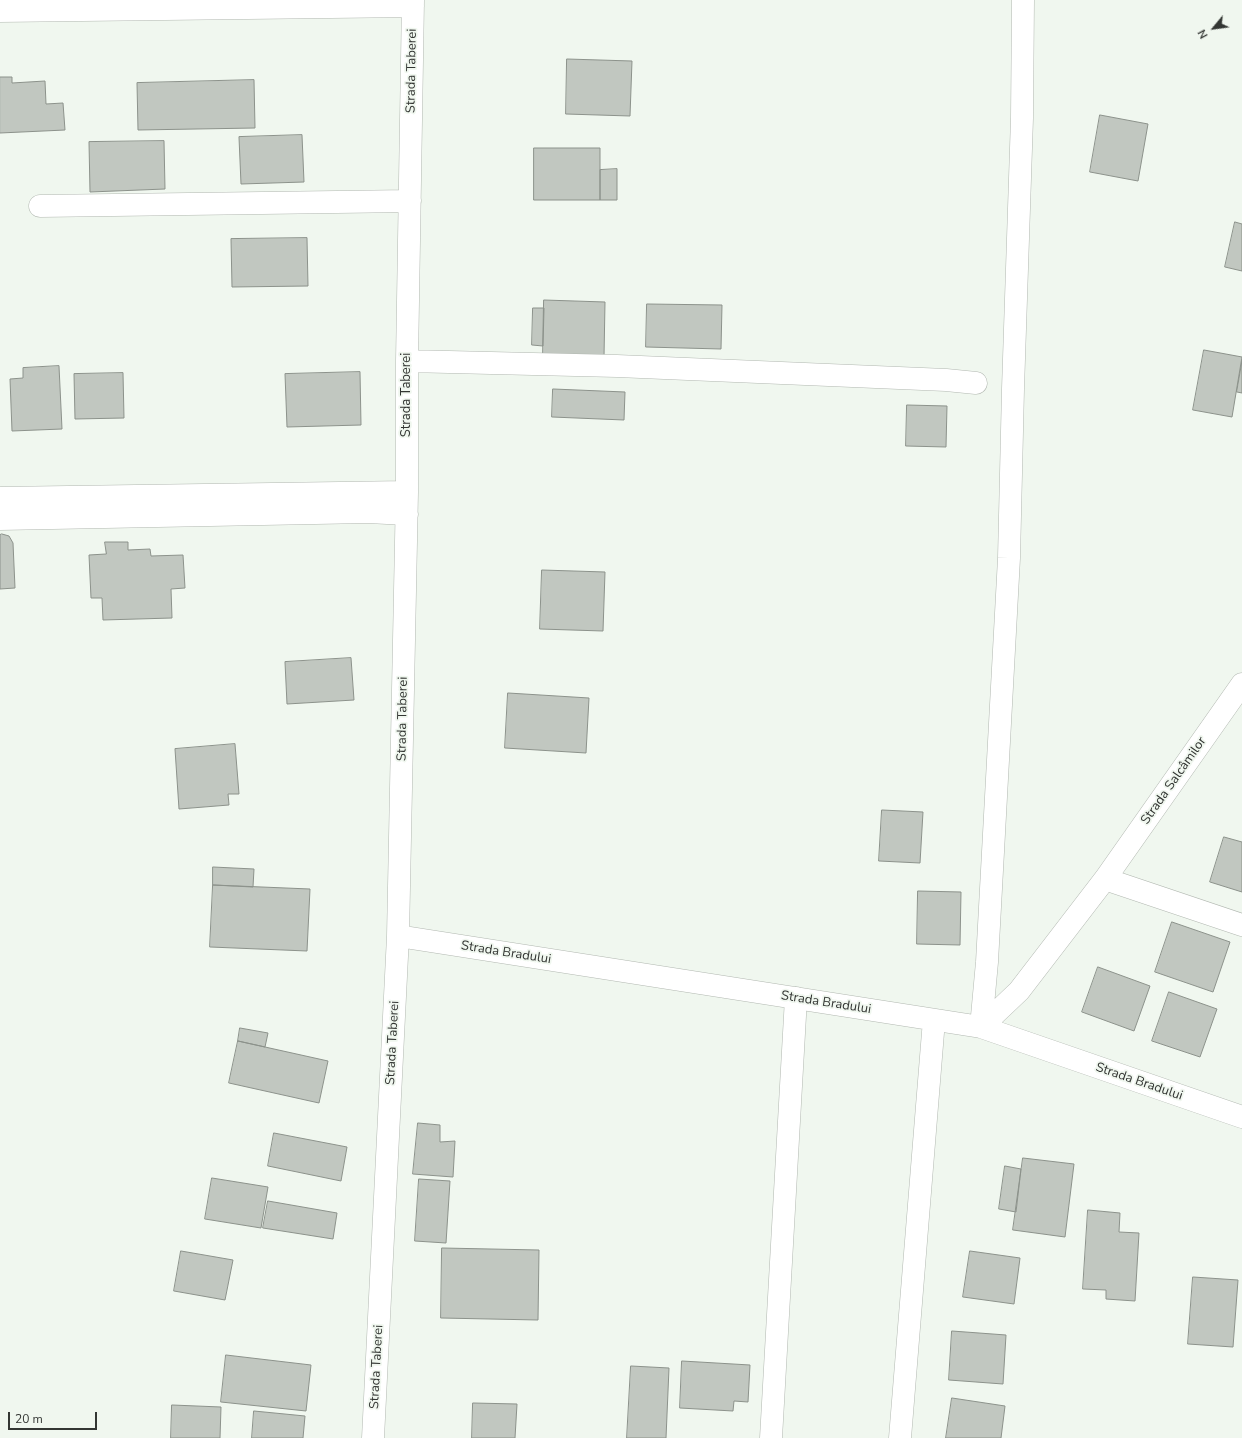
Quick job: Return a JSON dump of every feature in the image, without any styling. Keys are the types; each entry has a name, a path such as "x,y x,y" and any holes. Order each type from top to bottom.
{"street":[{"path":"982,1027 1009,558 1022,118 1023,0"},
{"path":"0,11 413,3"},
{"name":"Strada Taberei","path":"373,1438 398,936 407,514 407,361 413,3"},
{"path":"40,206 410,201"},
{"path":"407,361 617,366 976,383"},
{"path":"0,498 407,492"},
{"path":"0,519 368,512 407,514"},
{"name":"Strada Salcâmilor","path":"982,1027 1019,991 1105,879 1242,684"},
{"path":"1105,879 1242,925"},
{"name":"Strada Bradului","path":"398,936 982,1027 1242,1117"},
{"path":"771,1438 796,998"},
{"path":"900,1438 934,1020"}],"building":[{"path":"567,59 632,61 630,116 566,114"},
{"path":"0,77 12,77 12,83 45,81 46,104 63,103 65,130 0,133"},
{"path":"254,80 255,128 138,130 137,83"},
{"path":"1100,115 1148,124 1138,181 1090,172"},
{"path":"302,135 304,182 241,184 239,137"},
{"path":"164,141 165,189 90,192 89,142"},
{"path":"534,148 600,148 600,200 534,200"},
{"path":"617,169 617,200 600,200 600,170"},
{"path":"1235,222 1242,224 1242,271 1225,267"},
{"path":"307,238 308,286 232,287 231,239"},
{"path":"544,300 605,302 604,357 543,355"},
{"path":"647,304 722,305 721,349 646,347"},
{"path":"533,308 544,308 543,346 532,345"},
{"path":"1204,350 1242,357 1232,417 1193,410"},
{"path":"1242,361 1242,393 1237,392"},
{"path":"59,366 62,429 12,431 10,379 23,378 23,368"},
{"path":"360,372 361,425 287,427 285,374"},
{"path":"123,373 124,418 75,419 74,374"},
{"path":"553,389 625,392 624,420 552,417"},
{"path":"907,405 947,406 946,447 906,446"},
{"path":"2,534 9,536 13,543 15,588 0,589 0,535"},
{"path":"105,542 128,542 128,550 150,549 151,556 183,555 185,588 171,589 172,618 103,620 102,598 91,598 89,555 106,554"},
{"path":"542,570 605,572 603,631 540,629"},
{"path":"351,658 354,700 287,704 285,662"},
{"path":"508,693 589,698 586,753 505,748"},
{"path":"235,744 239,794 228,794 229,805 179,809 175,749"},
{"path":"882,810 923,812 920,863 879,861"},
{"path":"1224,837 1242,842 1242,892 1210,882"},
{"path":"213,867 254,869 253,887 213,885"},
{"path":"213,885 310,889 307,951 210,947"},
{"path":"918,891 961,892 960,945 917,944"},
{"path":"1172,922 1230,942 1213,992 1155,972"},
{"path":"1098,967 1150,986 1134,1031 1082,1012"},
{"path":"1169,992 1217,1009 1200,1057 1152,1041"},
{"path":"240,1028 268,1033 265,1047 238,1041"},
{"path":"238,1041 328,1061 319,1103 229,1083"},
{"path":"418,1123 440,1125 440,1142 455,1141 453,1177 413,1174"},
{"path":"274,1133 347,1147 341,1181 268,1166"},
{"path":"1023,1158 1074,1164 1065,1237 1013,1230"},
{"path":"1005,1166 1021,1169 1016,1212 999,1209"},
{"path":"212,1178 268,1187 261,1228 205,1219"},
{"path":"419,1179 450,1181 446,1243 415,1241"},
{"path":"268,1201 337,1213 333,1239 263,1228"},
{"path":"1088,1210 1120,1213 1119,1232 1139,1233 1135,1301 1106,1299 1106,1290 1083,1289"},
{"path":"442,1248 539,1250 538,1320 441,1318"},
{"path":"181,1251 233,1260 225,1300 174,1291"},
{"path":"970,1251 1020,1258 1014,1304 963,1297"},
{"path":"1193,1277 1238,1280 1233,1347 1188,1344"},
{"path":"952,1331 1006,1335 1003,1384 949,1380"},
{"path":"226,1355 311,1365 306,1411 221,1402"},
{"path":"682,1361 750,1365 748,1402 734,1401 733,1411 680,1408"},
{"path":"631,1366 669,1368 666,1438 627,1438"},
{"path":"952,1398 1005,1406 1001,1438 946,1438"},
{"path":"473,1403 517,1404 515,1438 472,1438"},
{"path":"172,1405 221,1407 220,1438 171,1438"},
{"path":"254,1411 305,1416 303,1438 252,1438"}]}
